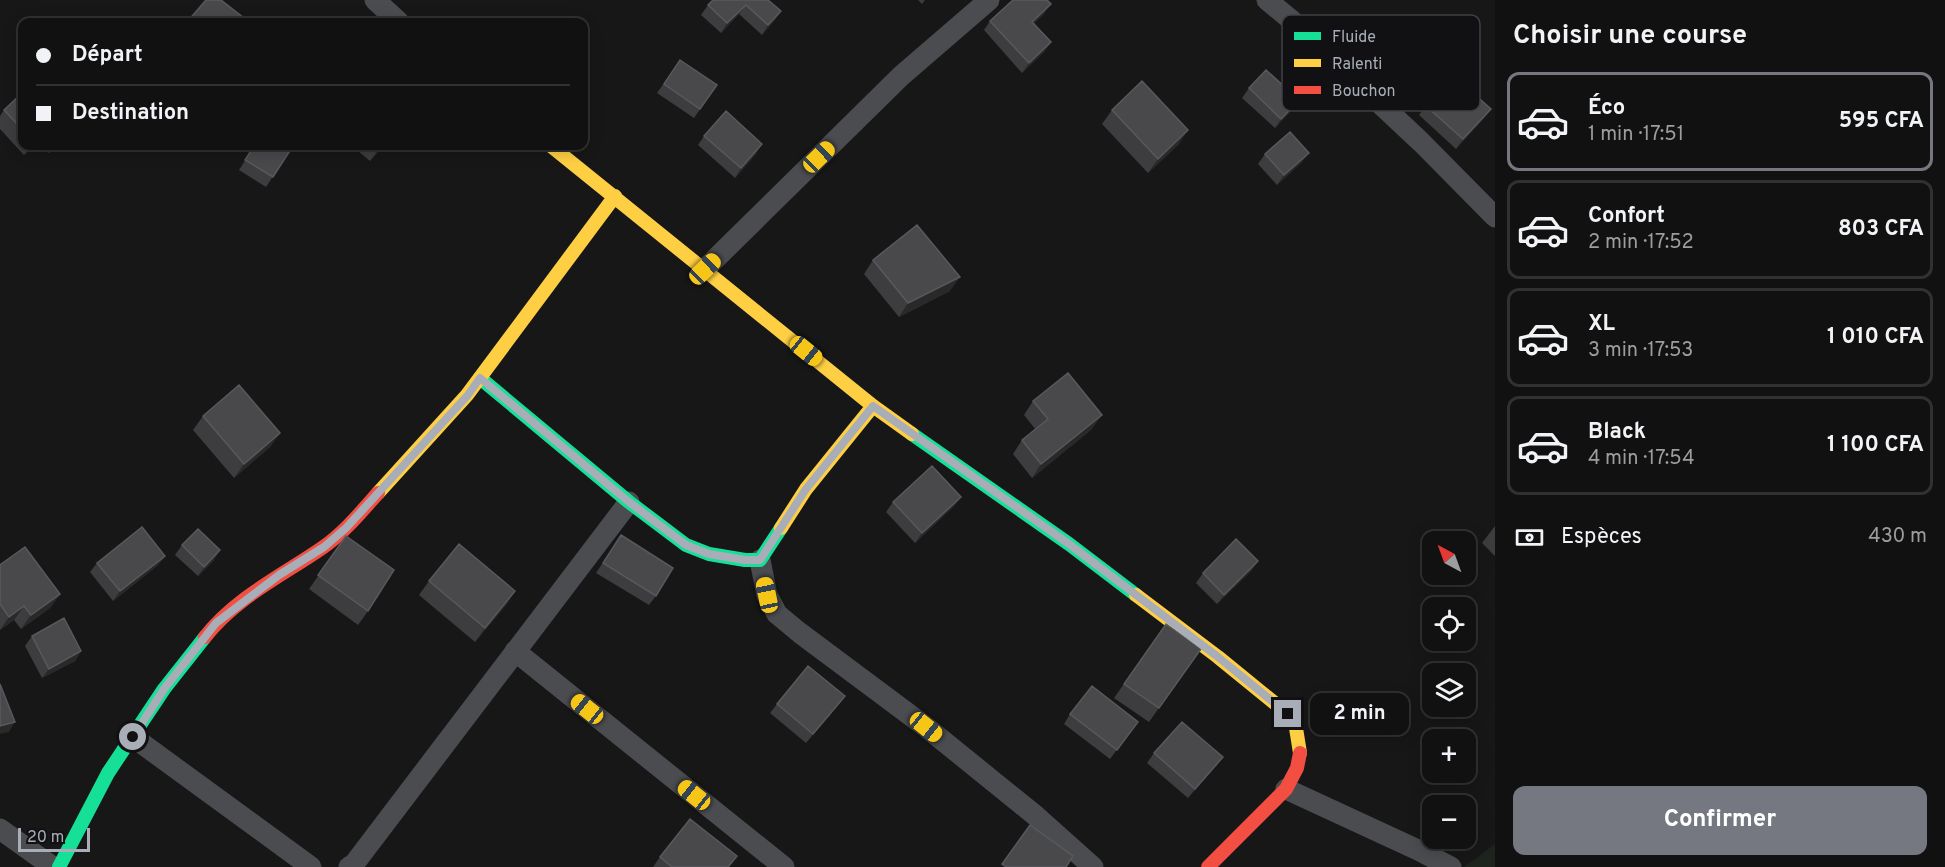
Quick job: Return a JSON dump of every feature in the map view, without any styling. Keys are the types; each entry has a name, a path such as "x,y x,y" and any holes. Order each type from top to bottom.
{"street":[{"path":"375,0 395,18"},
{"path":"705,269 902,76 989,0"},
{"path":"1267,0 1285,15"},
{"path":"1388,111 1495,217"},
{"path":"556,150 615,195 873,406 1069,544 1218,657 1288,714 1296,728 1301,750 1297,768 1286,789 1208,867"},
{"path":"58,867 108,773 164,689 216,623 279,575 324,547 346,528 468,395 615,195"},
{"path":"480,378 629,502 686,545 709,554 760,560"},
{"path":"873,406 806,489 760,560 767,595 777,614 926,727 1036,816 1093,867"},
{"path":"349,867 361,855 629,502"},
{"path":"515,651 784,867"},
{"path":"133,737 311,867"},
{"path":"1286,789 1451,867"},
{"path":"0,829 53,867"}],"shaded area":[{"path":"1495,844 1495,867 1464,867"}],"building":[{"path":"206,0 221,0 244,18 190,18"},
{"path":"713,0 768,0 781,11 768,25 746,5 727,23 708,5"},
{"path":"1013,0 1047,0 1051,4 1032,22 1051,42 1029,63 990,21"},
{"path":"680,60 717,85 700,109 664,84"},
{"path":"1266,70 1282,85 1282,111 1289,111 1281,119 1249,88"},
{"path":"1142,81 1188,130 1158,159 1112,110"},
{"path":"18,97 18,125 4,110"},
{"path":"1480,99 1491,109 1463,139 1432,111 1480,111"},
{"path":"726,111 762,144 741,168 704,136"},
{"path":"1290,132 1309,153 1284,175 1265,154"},
{"path":"251,150 290,150 273,177 245,160"},
{"path":"917,225 960,277 908,303 873,260"},
{"path":"1068,373 1102,415 1041,464 1022,440 1048,419 1033,401"},
{"path":"239,385 280,433 244,464 203,416"},
{"path":"932,466 961,497 922,533 893,502"},
{"path":"142,527 165,556 120,591 97,563"},
{"path":"198,529 220,550 204,567 182,545"},
{"path":"621,535 673,568 656,596 603,563"},
{"path":"346,536 394,570 368,611 318,575"},
{"path":"1236,539 1258,561 1224,595 1203,573"},
{"path":"459,544 515,591 485,628 429,581"},
{"path":"25,547 60,594 31,615 24,606 9,617 0,604 0,565"},
{"path":"64,618 81,651 49,669 32,636"},
{"path":"1166,624 1201,649 1159,708 1124,684"},
{"path":"808,666 845,696 813,734 777,704"},
{"path":"0,684 15,722 0,726"},
{"path":"1092,686 1138,722 1117,750 1070,714"},
{"path":"1182,722 1223,757 1195,789 1154,753"},
{"path":"690,819 737,856 728,867 672,867 660,857"},
{"path":"1030,825 1073,856 1066,867 1006,867 1002,864"}],"traffic: fast":[{"path":"480,378 629,502 686,545 709,554 760,560 781,528"},
{"path":"912,434 1069,544 1136,595"},
{"path":"59,867 108,773 164,689 205,637"}],"traffic: slow":[{"path":"556,150 873,406 912,434"},
{"path":"378,493 467,395 615,196"},
{"path":"781,528 806,489 873,406"},
{"path":"1136,595 1288,714 1296,728 1300,753"}],"traffic: jam":[{"path":"205,637 230,610 338,536 378,493"},
{"path":"1208,867 1286,789 1297,768 1300,753"}],"route":[{"path":"133,737 164,689 216,623 279,575 324,547 346,528 468,395 480,378 629,502 686,545 709,554 745,560 760,560 806,489 873,406 1069,544 1218,657 1288,714"}]}
